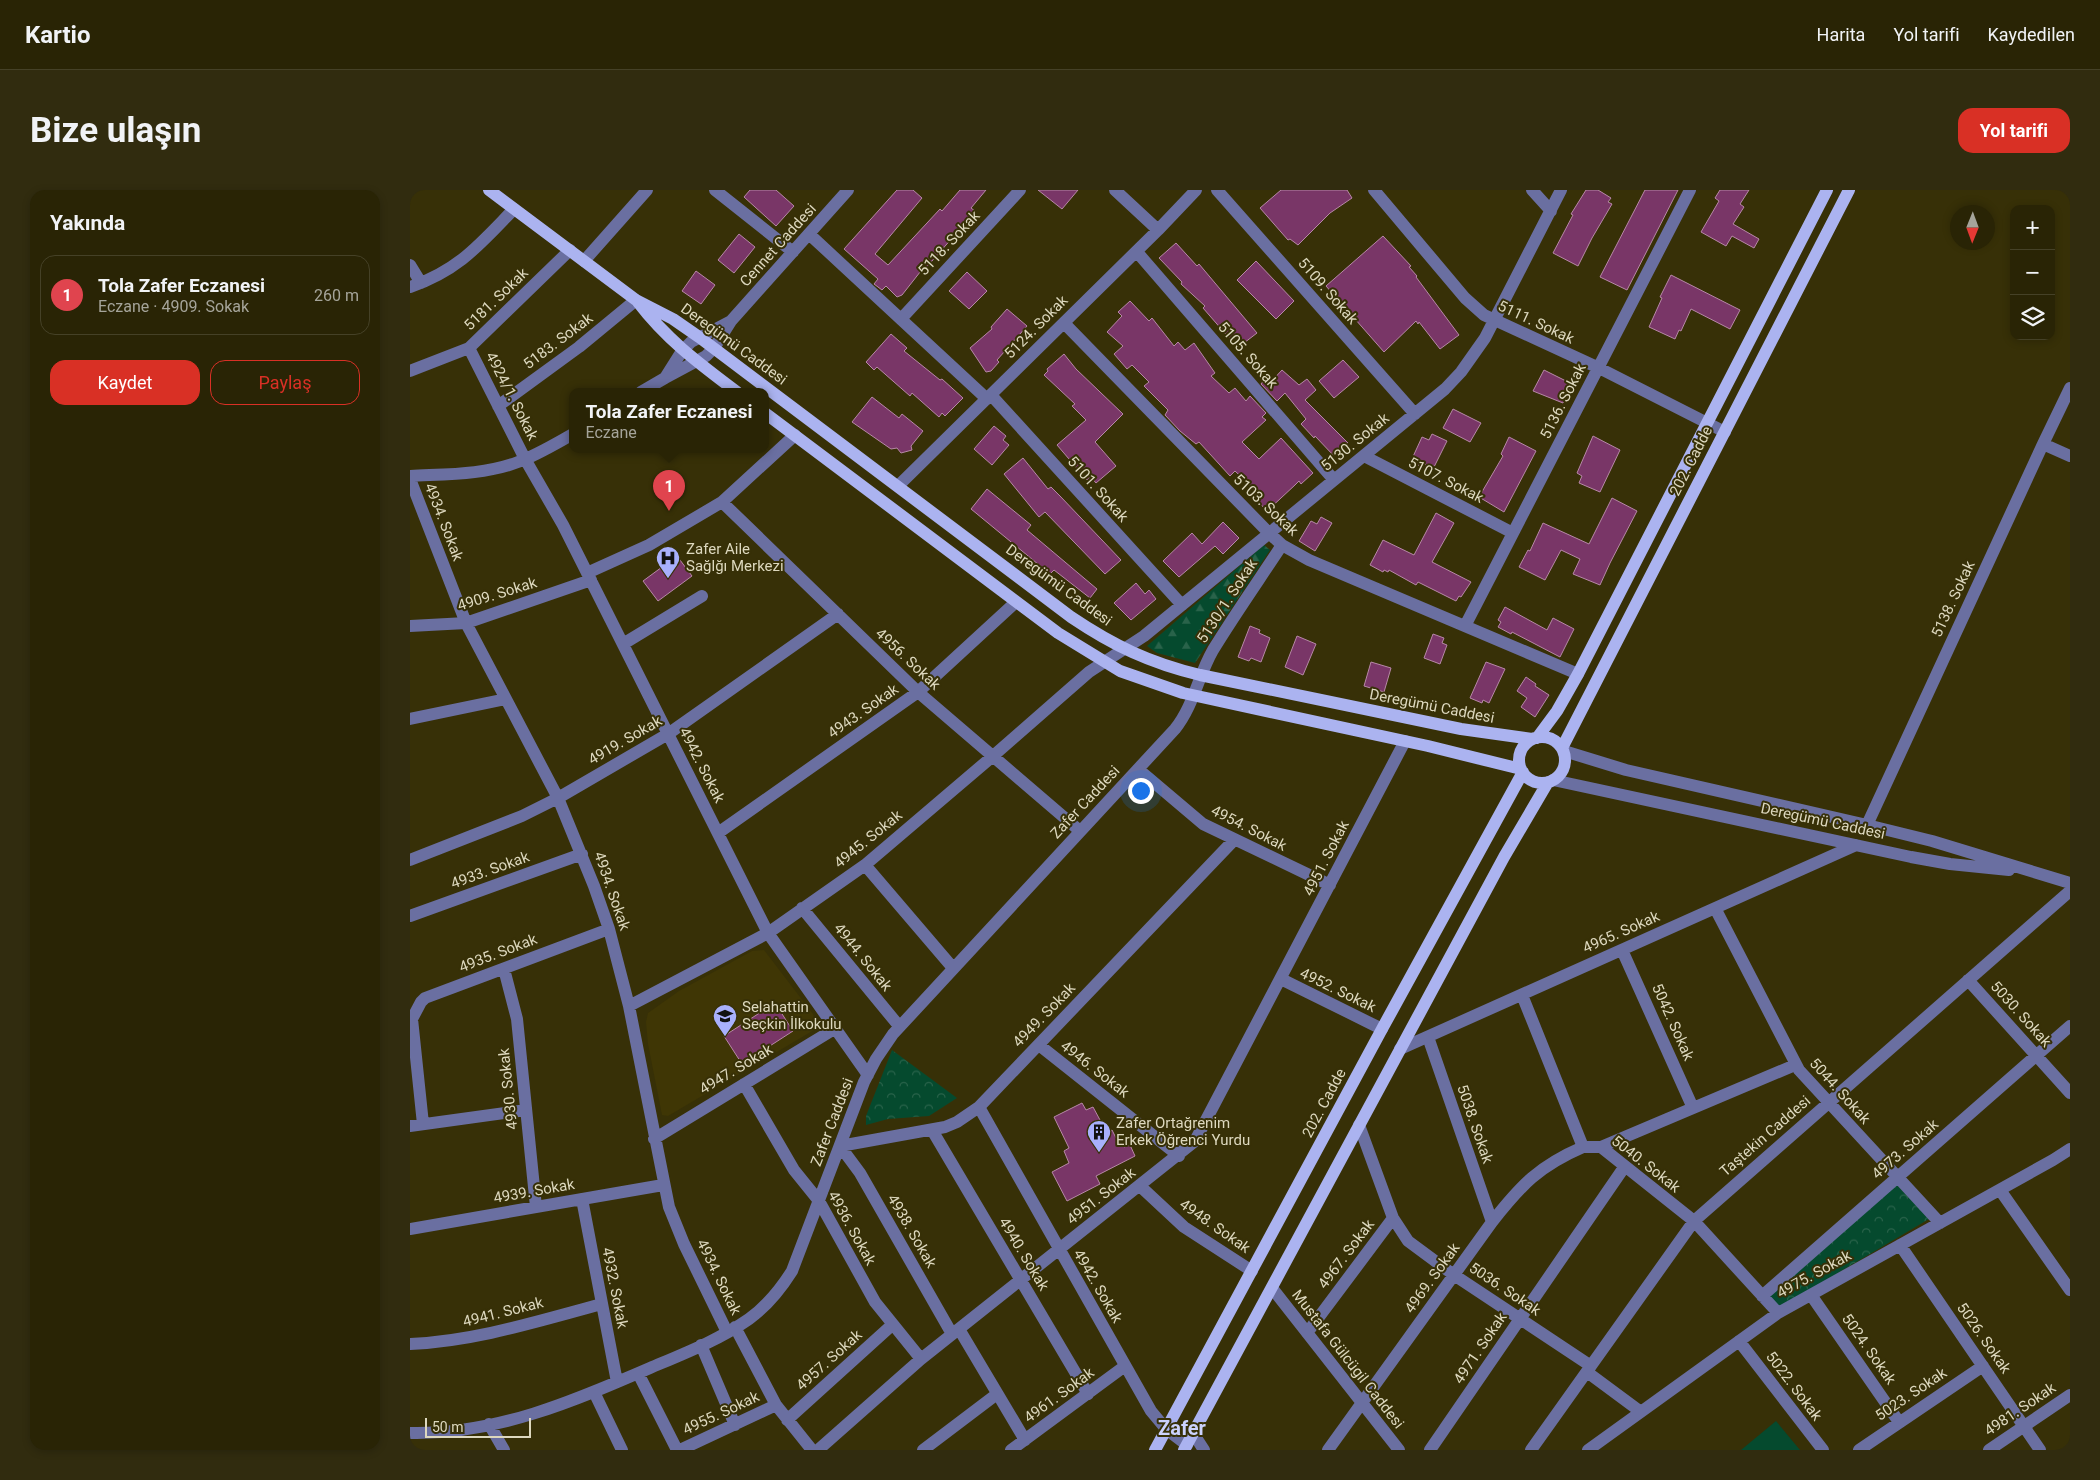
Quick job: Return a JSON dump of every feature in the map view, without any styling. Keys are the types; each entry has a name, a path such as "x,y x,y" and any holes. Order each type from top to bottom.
{"main road":[{"name":"Deregümü Caddesi","path":"489,190 636,300 673,319 767,388"},
{"name":"202. Cadde","path":"1534,739 1557,711 1578,674 1827,190"},
{"name":"202. Cadde","path":"1563,749 1849,190"},
{"name":"Deregümü Caddesi","path":"636,300 666,336 682,351 733,388"},
{"name":"Deregümü Caddesi","path":"769,389 1071,616 1098,635 1125,650 1162,664 1200,675 1461,729 1534,739"},
{"path":"769,416 1058,633 1103,662 1139,679 1194,696 1404,741 1522,770 1533,781 1542,783 1550,781"},
{"path":"1186,1447 1504,857 1550,781 1562,772 1565,765 1563,749 1550,738 1534,739 1523,747 1520,754 1522,770"},
{"name":"202. Cadde","path":"1155,1450 1522,770"}],"street":[{"path":"584,261 647,190"},
{"path":"715,190 793,252"},
{"name":"Cennet Caddesi","path":"648,388 697,362 714,348 731,321 848,190"},
{"name":"5118. Sokak","path":"901,319 1020,190"},
{"path":"1115,190 1158,230"},
{"name":"5124. Sokak","path":"898,486 1137,252 1196,190"},
{"name":"5109. Sokak","path":"1217,190 1415,414"},
{"name":"5111. Sokak","path":"1374,190 1474,308 1494,321 1598,368 1725,432"},
{"path":"1532,190 1551,211"},
{"name":"5130. Sokak","path":"1103,662 1125,650 1182,605 1415,414 1461,372 1481,344 1494,321 1562,190"},
{"name":"5136. Sokak","path":"1465,626 1690,190"},
{"path":"410,265 416,285 437,276 458,263 514,209"},
{"name":"5101. Sokak","path":"809,234 989,397 1182,605"},
{"name":"5181. Sokak","path":"410,371 469,348 570,250"},
{"name":"5105. Sokak","path":"1137,252 1334,480"},
{"name":"5183. Sokak","path":"498,406 579,347 636,300"},
{"name":"Cennet Caddesi","path":"665,378 682,351 699,337 731,321"},
{"name":"5103. Sokak","path":"1064,323 1282,545 1309,560 1578,674"},
{"name":"4924/1. Sokak","path":"469,348 525,459"},
{"name":"5138. Sokak","path":"1867,825 2042,444 2070,388"},
{"name":"4909. Sokak","path":"410,626 466,623 589,577 649,545 722,502 795,435"},
{"path":"410,478 496,468 525,459 569,436"},
{"path":"2042,444 2070,456"},
{"name":"5107. Sokak","path":"1364,456 1513,533"},
{"name":"4942. Sokak","path":"525,459 563,525 768,932 868,1075"},
{"name":"4934. Sokak","path":"410,478 466,623 558,798 582,854 609,929 629,1006 663,1185 676,1226 731,1329 776,1405 812,1450"},
{"name":"4956. Sokak","path":"722,502 918,692 1080,831"},
{"name":"5130/1. Sokak","path":"1200,675 1213,650 1282,545"},
{"path":"623,644 702,596"},
{"name":"4943. Sokak","path":"718,833 918,692 1016,602"},
{"name":"4919. Sokak","path":"410,860 522,816 558,798 668,734 838,614"},
{"name":"4945. Sokak","path":"629,1006 768,932 865,865 993,756 1076,682 1103,662"},
{"name":"Zafer Caddesi","path":"410,1433 449,1431 489,1424 550,1409 594,1392 701,1344 731,1329 766,1305 780,1290 792,1272 868,1075 876,1059 899,1026 1183,719 1194,696 1200,675"},
{"path":"410,719 506,699"},
{"name":"4951. Sokak","path":"818,1450 921,1359 1179,1156 1195,1141 1202,1132 1404,741"},
{"name":"Deregümü Caddesi","path":"1563,749 1626,770 1932,841 2070,883"},
{"name":"4954. Sokak","path":"1138,769 1203,824 1330,885"},
{"name":"Deregümü Caddesi","path":"1550,781 1950,864 2029,871"},
{"name":"4949. Sokak","path":"840,1146 932,1130 957,1122 979,1108 1234,840"},
{"name":"4965. Sokak","path":"1400,1050 1856,845"},
{"name":"4933. Sokak","path":"410,916 582,854"},
{"path":"865,865 953,968"},
{"name":"Taştekin Caddesi","path":"1531,1450 1694,1221 2070,891"},
{"name":"4944. Sokak","path":"802,908 899,1026"},
{"name":"5044. Sokak","path":"1715,908 1796,1065 1828,1103 1940,1223"},
{"name":"4935. Sokak","path":"411,1020 425,998 609,929"},
{"name":"5042. Sokak","path":"1622,950 1693,1108"},
{"name":"4930. Sokak","path":"504,969 517,1019 536,1207"},
{"name":"4952. Sokak","path":"1281,979 1382,1030"},
{"name":"5030. Sokak","path":"1968,980 2070,1093"},
{"path":"1522,995 1583,1147"},
{"path":"411,1020 423,1124"},
{"name":"4973. Sokak","path":"1762,1296 2070,1026"},
{"name":"4947. Sokak","path":"654,1138 836,1028"},
{"name":"5038. Sokak","path":"1428,1037 1492,1222"},
{"name":"4946. Sokak","path":"1038,1045 1179,1156"},
{"path":"1600,1147 1796,1065"},
{"name":"4936. Sokak","path":"744,1084 794,1170 819,1201 867,1289 892,1325 921,1359"},
{"name":"4942. Sokak","path":"979,1108 1151,1411 1166,1429 1186,1447"},
{"path":"410,1126 526,1110"},
{"name":"5036. Sokak","path":"1359,1125 1393,1218 1408,1240 1589,1369 1641,1412"},
{"name":"4940. Sokak","path":"932,1130 1088,1394"},
{"name":"4938. Sokak","path":"840,1146 860,1173 956,1332 998,1394 1025,1440"},
{"name":"5040. Sokak","path":"1583,1147 1600,1147 1694,1221 1778,1313"},
{"name":"4969. Sokak","path":"1328,1450 1513,1195 1542,1168 1583,1147"},
{"name":"4975. Sokak","path":"1597,1448 1641,1412 1778,1313 2070,1149"},
{"name":"4971. Sokak","path":"1430,1450 1625,1166"},
{"name":"4939. Sokak","path":"410,1229 663,1185"},
{"name":"4948. Sokak","path":"1140,1186 1184,1227 1252,1271"},
{"path":"2000,1190 2070,1290"},
{"name":"4932. Sokak","path":"582,1199 617,1382"},
{"name":"4967. Sokak","path":"1306,1333 1393,1218"},
{"name":"5026. Sokak","path":"1900,1245 2040,1450"},
{"name":"Mustafa Gülcügil Caddesi","path":"1272,1288 1399,1450"},
{"name":"5024. Sokak","path":"1811,1294 1900,1422"},
{"name":"4941. Sokak","path":"410,1344 436,1343 478,1336 602,1304"},
{"name":"4957. Sokak","path":"787,1420 892,1325"},
{"name":"5022. Sokak","path":"1739,1341 1823,1450"},
{"path":"701,1344 735,1424"},
{"name":"4961. Sokak","path":"1011,1450 1125,1366"},
{"name":"5023. Sokak","path":"1858,1450 1983,1366"},
{"path":"638,1373 679,1450"},
{"path":"594,1392 622,1450"},
{"path":"923,1450 998,1394"},
{"name":"4981. Sokak","path":"1989,1450 2070,1395"},
{"name":"4955. Sokak","path":"679,1450 776,1405"},
{"path":"489,1424 504,1450"},
{"path":"1194,1433 1204,1450"}],"shaded area":[{"name":"Selahattin Seçkin İlkokulu","path":"764,950 813,1014 816,1022 814,1030 668,1116 662,1115 648,1044 646,1022 648,1013 679,991 752,951"}],"green space":[{"path":"1264,545 1270,550 1195,663 1157,653 1147,646"},
{"path":"892,1050 957,1098 929,1116 888,1119 866,1125 866,1116"},
{"path":"1896,1184 1929,1219 1777,1309 1768,1297"},
{"path":"1776,1421 1800,1450 1741,1450"}],"building":[{"path":"750,190 776,190 794,206 776,226 744,197"},
{"path":"897,190 913,190 922,198 875,254 888,265 940,209 942,211 960,190 986,190 971,208 975,211 925,269 924,267 902,295 897,297 886,286 882,290 874,284 878,279 844,249"},
{"path":"1038,190 1078,190 1062,209"},
{"path":"1281,190 1347,190 1352,198 1330,213 1298,245 1290,239 1288,240 1260,208"},
{"path":"1586,190 1598,190 1611,198 1608,202 1612,204 1578,266 1553,253 1573,215 1571,214"},
{"path":"1645,190 1678,190 1627,290 1600,277"},
{"path":"1720,190 1749,190 1740,204 1744,207 1733,224 1759,239 1754,248 1732,236 1726,246 1701,232 1719,201 1715,198"},
{"path":"739,234 755,247 734,273 718,260"},
{"path":"1383,236 1411,266 1409,267 1459,335 1440,349 1419,322 1418,324 1416,321 1384,352 1326,286"},
{"path":"1176,243 1197,266 1199,264 1257,333 1238,346 1232,338 1230,339 1203,308 1205,306 1181,284 1182,282 1159,258"},
{"path":"1256,261 1294,301 1276,319 1237,280"},
{"path":"696,271 715,285 701,304 682,291"},
{"path":"967,272 987,291 969,309 949,291"},
{"path":"1671,275 1740,310 1730,329 1691,309 1681,331 1679,330 1675,339 1649,327 1662,298 1660,297"},
{"path":"1130,301 1149,321 1152,318 1174,346 1178,342 1185,350 1194,343 1215,373 1211,376 1229,393 1235,388 1246,401 1250,396 1266,413 1262,417 1266,420 1242,442 1259,459 1281,438 1313,473 1301,484 1299,481 1267,511 1251,494 1255,490 1235,471 1230,476 1199,442 1196,444 1180,431 1165,415 1168,410 1144,386 1149,382 1132,365 1127,369 1114,354 1123,346 1107,332 1122,316 1118,312"},
{"path":"1007,309 1027,326 997,360 999,362 991,371 986,372 970,348 992,329 991,327"},
{"path":"891,334 907,348 904,351 940,380 942,379 963,398 945,416 942,413 939,417 912,393 910,396 877,367 874,370 866,362"},
{"path":"1064,354 1076,369 1123,414 1095,442 1116,466 1096,483 1091,477 1087,480 1057,445 1086,420 1072,406 1075,404 1044,375 1048,371 1047,369"},
{"path":"1343,360 1359,377 1334,398 1319,381"},
{"path":"1282,370 1299,385 1307,379 1316,390 1305,400 1348,443 1334,456 1301,424 1306,419 1285,393 1277,401 1261,384 1265,379 1269,384"},
{"path":"1544,370 1572,384 1563,403 1533,391"},
{"path":"872,397 899,418 902,414 923,431 911,446 912,450 901,453 897,448 891,449 852,422"},
{"path":"1453,409 1481,423 1470,442 1443,428"},
{"path":"994,426 1006,436 1003,440 1009,445 992,465 974,449"},
{"path":"1432,434 1447,441 1433,469 1422,463 1420,466 1411,461 1422,437 1429,440"},
{"path":"1593,436 1620,450 1600,492 1579,483 1582,476 1577,473"},
{"path":"1509,437 1536,451 1504,512 1479,497 1503,456 1501,454"},
{"path":"1023,458 1048,489 1051,487 1121,560 1105,574 1045,512 1039,517 1004,474"},
{"path":"987,489 1031,525 1027,530 1097,589 1090,598 1054,570 1050,574 971,509"},
{"path":"1612,498 1637,511 1600,585 1573,574 1580,559 1561,550 1545,580 1519,567 1528,550 1530,551 1543,523 1589,544"},
{"path":"1436,513 1454,523 1432,562 1471,582 1456,601 1418,582 1416,585 1389,570 1388,572 1384,570 1383,572 1370,565 1383,540 1414,555"},
{"path":"1321,517 1332,523 1315,551 1299,541 1311,521 1317,524"},
{"path":"1223,522 1239,538 1223,554 1215,546 1179,577 1163,561 1192,533 1202,544"},
{"name":"Zafer Aile Sağlğı Merkezi","path":"677,556 692,576 658,601 643,581"},
{"path":"1136,583 1145,594 1149,590 1156,599 1131,620 1114,603"},
{"path":"1505,607 1547,630 1553,618 1574,629 1560,657 1512,632 1511,634 1498,627 1501,622 1498,620"},
{"path":"1250,626 1260,630 1259,633 1270,638 1261,662 1251,658 1249,661 1238,657"},
{"path":"1433,634 1444,638 1442,643 1447,645 1440,664 1424,658"},
{"path":"1297,636 1316,644 1303,675 1285,667"},
{"path":"1371,662 1391,668 1384,692 1364,686"},
{"path":"1486,662 1505,669 1489,703 1483,700 1482,703 1470,698"},
{"path":"1526,677 1536,684 1535,686 1549,695 1535,717 1521,707 1527,698 1517,691"},
{"path":"775,1003 793,1031 742,1064 724,1036"},
{"name":"Zafer Ortağrenim Erkek Öğrenci Yurdu","path":"1082,1103 1086,1110 1093,1107 1107,1133 1112,1130 1116,1138 1119,1137 1124,1147 1130,1145 1135,1156 1096,1176 1100,1184 1067,1201 1052,1172 1069,1163 1064,1151 1069,1148 1054,1117"}],"place":[{"name":"Tola Zafer Eczanesi","path":"669,511"},
{"name":"Zafer Aile Sağlğı Merkezi","path":"668,579"},
{"name":"Selahattin Seçkin İlkokulu","path":"725,1037"},
{"name":"Zafer Ortağrenim Erkek Öğrenci Yurdu","path":"1099,1153"}],"district":[{"name":"Zafer","path":"1182,1428"}]}
